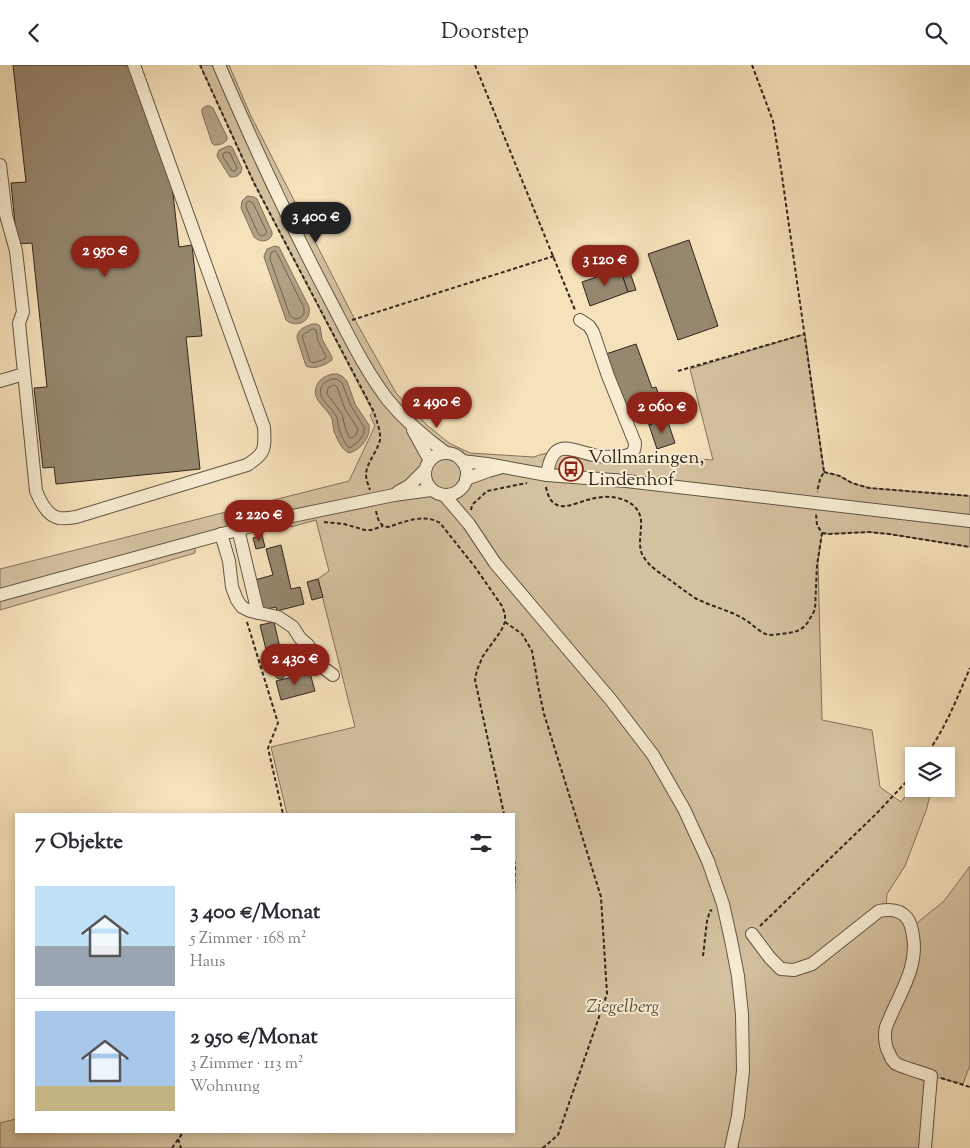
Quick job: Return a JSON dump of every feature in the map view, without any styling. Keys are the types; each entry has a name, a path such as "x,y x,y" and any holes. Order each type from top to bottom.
{"street":[{"path":"0,165 6,215 16,251 23,312 19,323 24,374 36,491 42,505 57,518 76,517 247,465 259,458 265,446 264,427 134,65"},
{"path":"219,65 261,162 302,245 370,373 387,399 411,426 446,453 462,461 466,469 466,479 464,486 459,491 445,496 431,490 425,477 428,465 425,453 411,426"},
{"path":"547,475 551,458 560,449 567,448 611,457 632,454 636,448 593,332 589,326 580,320"},
{"path":"0,381 24,374"},
{"path":"394,495 410,486 428,465 440,454 446,453"},
{"path":"462,461 487,463 547,475 626,481 970,521"},
{"path":"466,479 504,467"},
{"path":"0,595 273,520 394,495 431,490"},
{"path":"459,491 469,524"},
{"path":"445,496 469,524 495,563 653,755 684,809 708,861 723,904 738,976 742,1014 743,1071 738,1115 731,1148"},
{"path":"238,529 258,613"},
{"path":"222,534 229,561 232,587 242,607 250,611 278,617 293,627 308,645 318,664 333,675"},
{"path":"229,561 245,557"},
{"path":"752,934 781,969 794,970 812,964 879,911 886,909 899,911 909,920 914,941 912,968 886,1028 886,1042 888,1052 896,1064 931,1076 925,1148"}],"path":[{"path":"200,65 254,183 374,412 380,439 366,475 380,523 383,526"},
{"path":"475,65 580,320"},
{"path":"547,475 547,492 555,503 560,506 567,507 589,499 610,497 634,507 640,515 642,524 639,541 641,553 650,565 696,598 743,618 766,634 772,635 798,632 804,628 813,614 822,533 816,525 817,489 824,472 776,136 770,112 752,65"},
{"path":"343,323 554,256"},
{"path":"678,371 805,334"},
{"path":"824,472 840,476 852,483 869,488 970,496"},
{"path":"469,524 472,505 487,491 531,482"},
{"path":"324,522 371,530 418,519 434,519 440,523 475,567 502,606 505,622 483,656 475,680 504,813"},
{"path":"822,533 889,534 970,547"},
{"path":"242,607 278,723 268,748 283,813"},
{"path":"505,622 522,633 532,651 544,714 601,897 607,994 558,1135 544,1147 540,1148"},
{"path":"932,747 970,668"},
{"path":"752,934 876,814 905,782"},
{"path":"703,956 707,921"},
{"path":"931,1076 970,1087"},
{"path":"172,1148 182,1133"},
{"path":"178,1139 181,1148"}],"green space":[{"name":"Ziegelberg","path":"200,65 229,65 250,114 355,320 396,393 428,426 449,443 470,453 534,457 546,453 565,452 713,460 690,369 805,334 824,472 840,476 852,483 869,488 970,496 970,547 869,532 822,534 818,562 822,720 872,730 880,787 901,802 905,796 929,797 905,866 887,894 886,909 912,927 944,901 970,866 970,1065 963,1084 932,1076 922,1148 0,1148 0,1123 15,1119 15,1133 515,1133 515,813 287,813 271,747 355,727 318,579 329,571 316,520 291,527 290,522 195,547 195,553 0,610 0,569 349,481 375,426 370,415 373,412 254,183"}],"water":[{"path":"206,106 213,108 227,137 227,140 221,144 214,145 212,143 202,113 202,109"},
{"path":"228,146 232,147 242,168 239,174 234,177 230,177 217,155 219,150"},
{"path":"247,196 257,199 272,232 270,238 266,240 261,241 254,237 241,208 242,201"},
{"path":"275,246 279,247 309,307 306,320 299,324 290,323 286,320 265,260 264,256 267,249"},
{"path":"312,324 320,326 322,339 332,360 327,364 309,367 306,366 297,335 304,327"},
{"path":"332,374 338,374 347,381 355,404 369,425 367,438 361,446 349,453 340,443 334,431 330,415 316,395 315,390 320,381"}],"building":[{"path":"13,65 128,65 172,185 179,247 192,245 202,336 186,337 200,469 56,484 54,467 43,468 34,388 47,387 32,243 17,244 11,183 26,182"},
{"path":"689,240 718,326 678,340 648,254"},
{"path":"627,264 636,290 628,292 619,266"},
{"path":"620,269 628,292 590,306 582,282"},
{"path":"636,344 652,388 656,387 667,419 649,425 643,406 627,412 603,355"},
{"path":"667,419 675,443 657,449 649,425"},
{"path":"262,535 265,547 256,549 253,538"},
{"path":"281,545 291,589 300,587 304,604 277,611 276,607 262,610 255,580 273,575 266,549"},
{"path":"318,579 323,597 312,600 307,582"},
{"path":"274,622 280,648 301,643 305,657 284,662 285,665 282,668 271,670 260,625"},
{"path":"298,664 302,664 305,669 304,673 298,674 295,671 295,667"},
{"path":"288,666 292,666 295,671 294,675 288,676 285,673 285,669"},
{"path":"278,669 282,669 285,674 284,678 278,679 275,676 275,672"},
{"path":"310,673 315,691 281,700 276,681"}],"place":[{"name":"Vollmaringen, Lindenhof","path":"571,469"}]}
